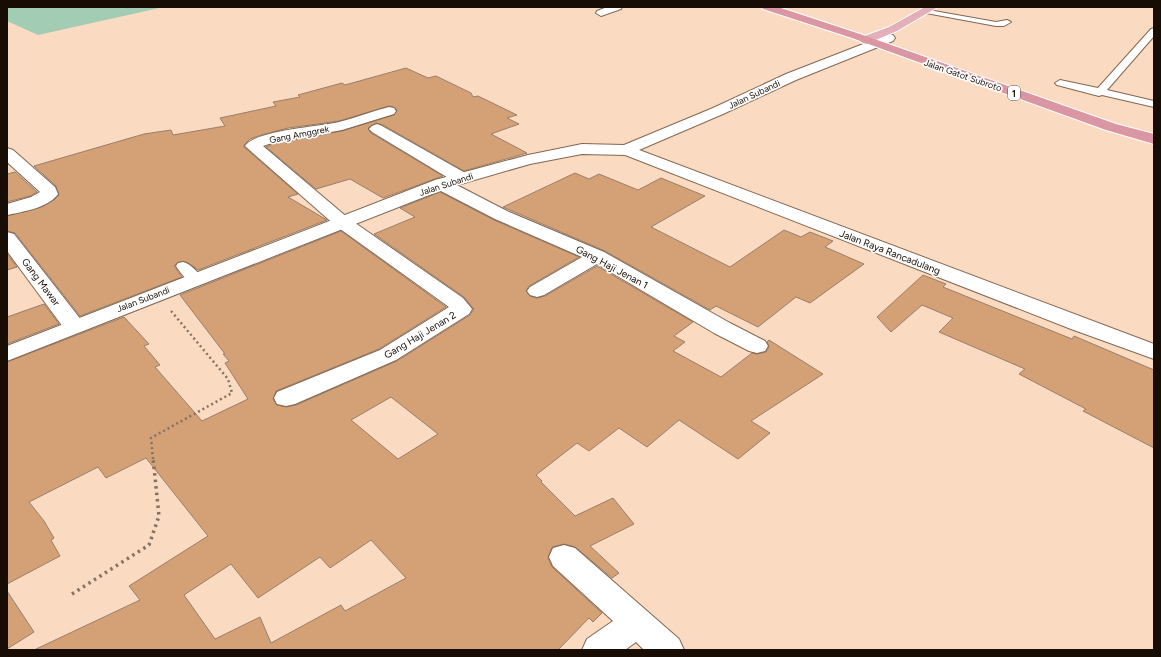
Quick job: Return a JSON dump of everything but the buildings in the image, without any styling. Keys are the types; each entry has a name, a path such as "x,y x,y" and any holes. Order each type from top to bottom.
{"highway":[{"name":"Jalan Gatot Subroto","path":"797,7 1111,127 1154,139"},
{"name":"Jalan Gatot Subroto","path":"770,8 878,39 1081,107 1154,129"}],"main road":[{"path":"878,39 929,9"}],"street":[{"path":"601,13 617,7"},
{"name":"Jalan Subandi","path":"7,354 74,326 442,184 528,160 582,149 626,150 718,111 878,39"},
{"name":"Gang Amggrek","path":"342,222 253,145 272,138 342,126 389,111"},
{"path":"377,130 461,178"},
{"name":"Jalan Raya Rancadulang","path":"626,150 1154,352"},
{"path":"7,153 49,191 49,194 44,198 7,210"},
{"name":"Gang Haji Jenan 1","path":"442,184 501,215 597,256 722,328 757,346"},
{"name":"Gang Haji Jenan 2","path":"286,398 388,355 461,309 451,298 342,222"},
{"name":"Gang Mawar","path":"7,238 74,326"},
{"path":"537,291 597,256"},
{"path":"564,557 667,650"},
{"path":"599,650 637,623"}],"lane":[{"path":"929,9 996,24 1007,22"},
{"path":"1099,93 1154,31"},
{"path":"1060,83 1099,93 1154,104"},
{"path":"183,266 195,279"}],"path":[{"path":"72,594 149,545 159,516 151,438 232,393 228,379 157,294"}],"green space":[{"path":"7,7 164,7 38,35 7,21"}]}
